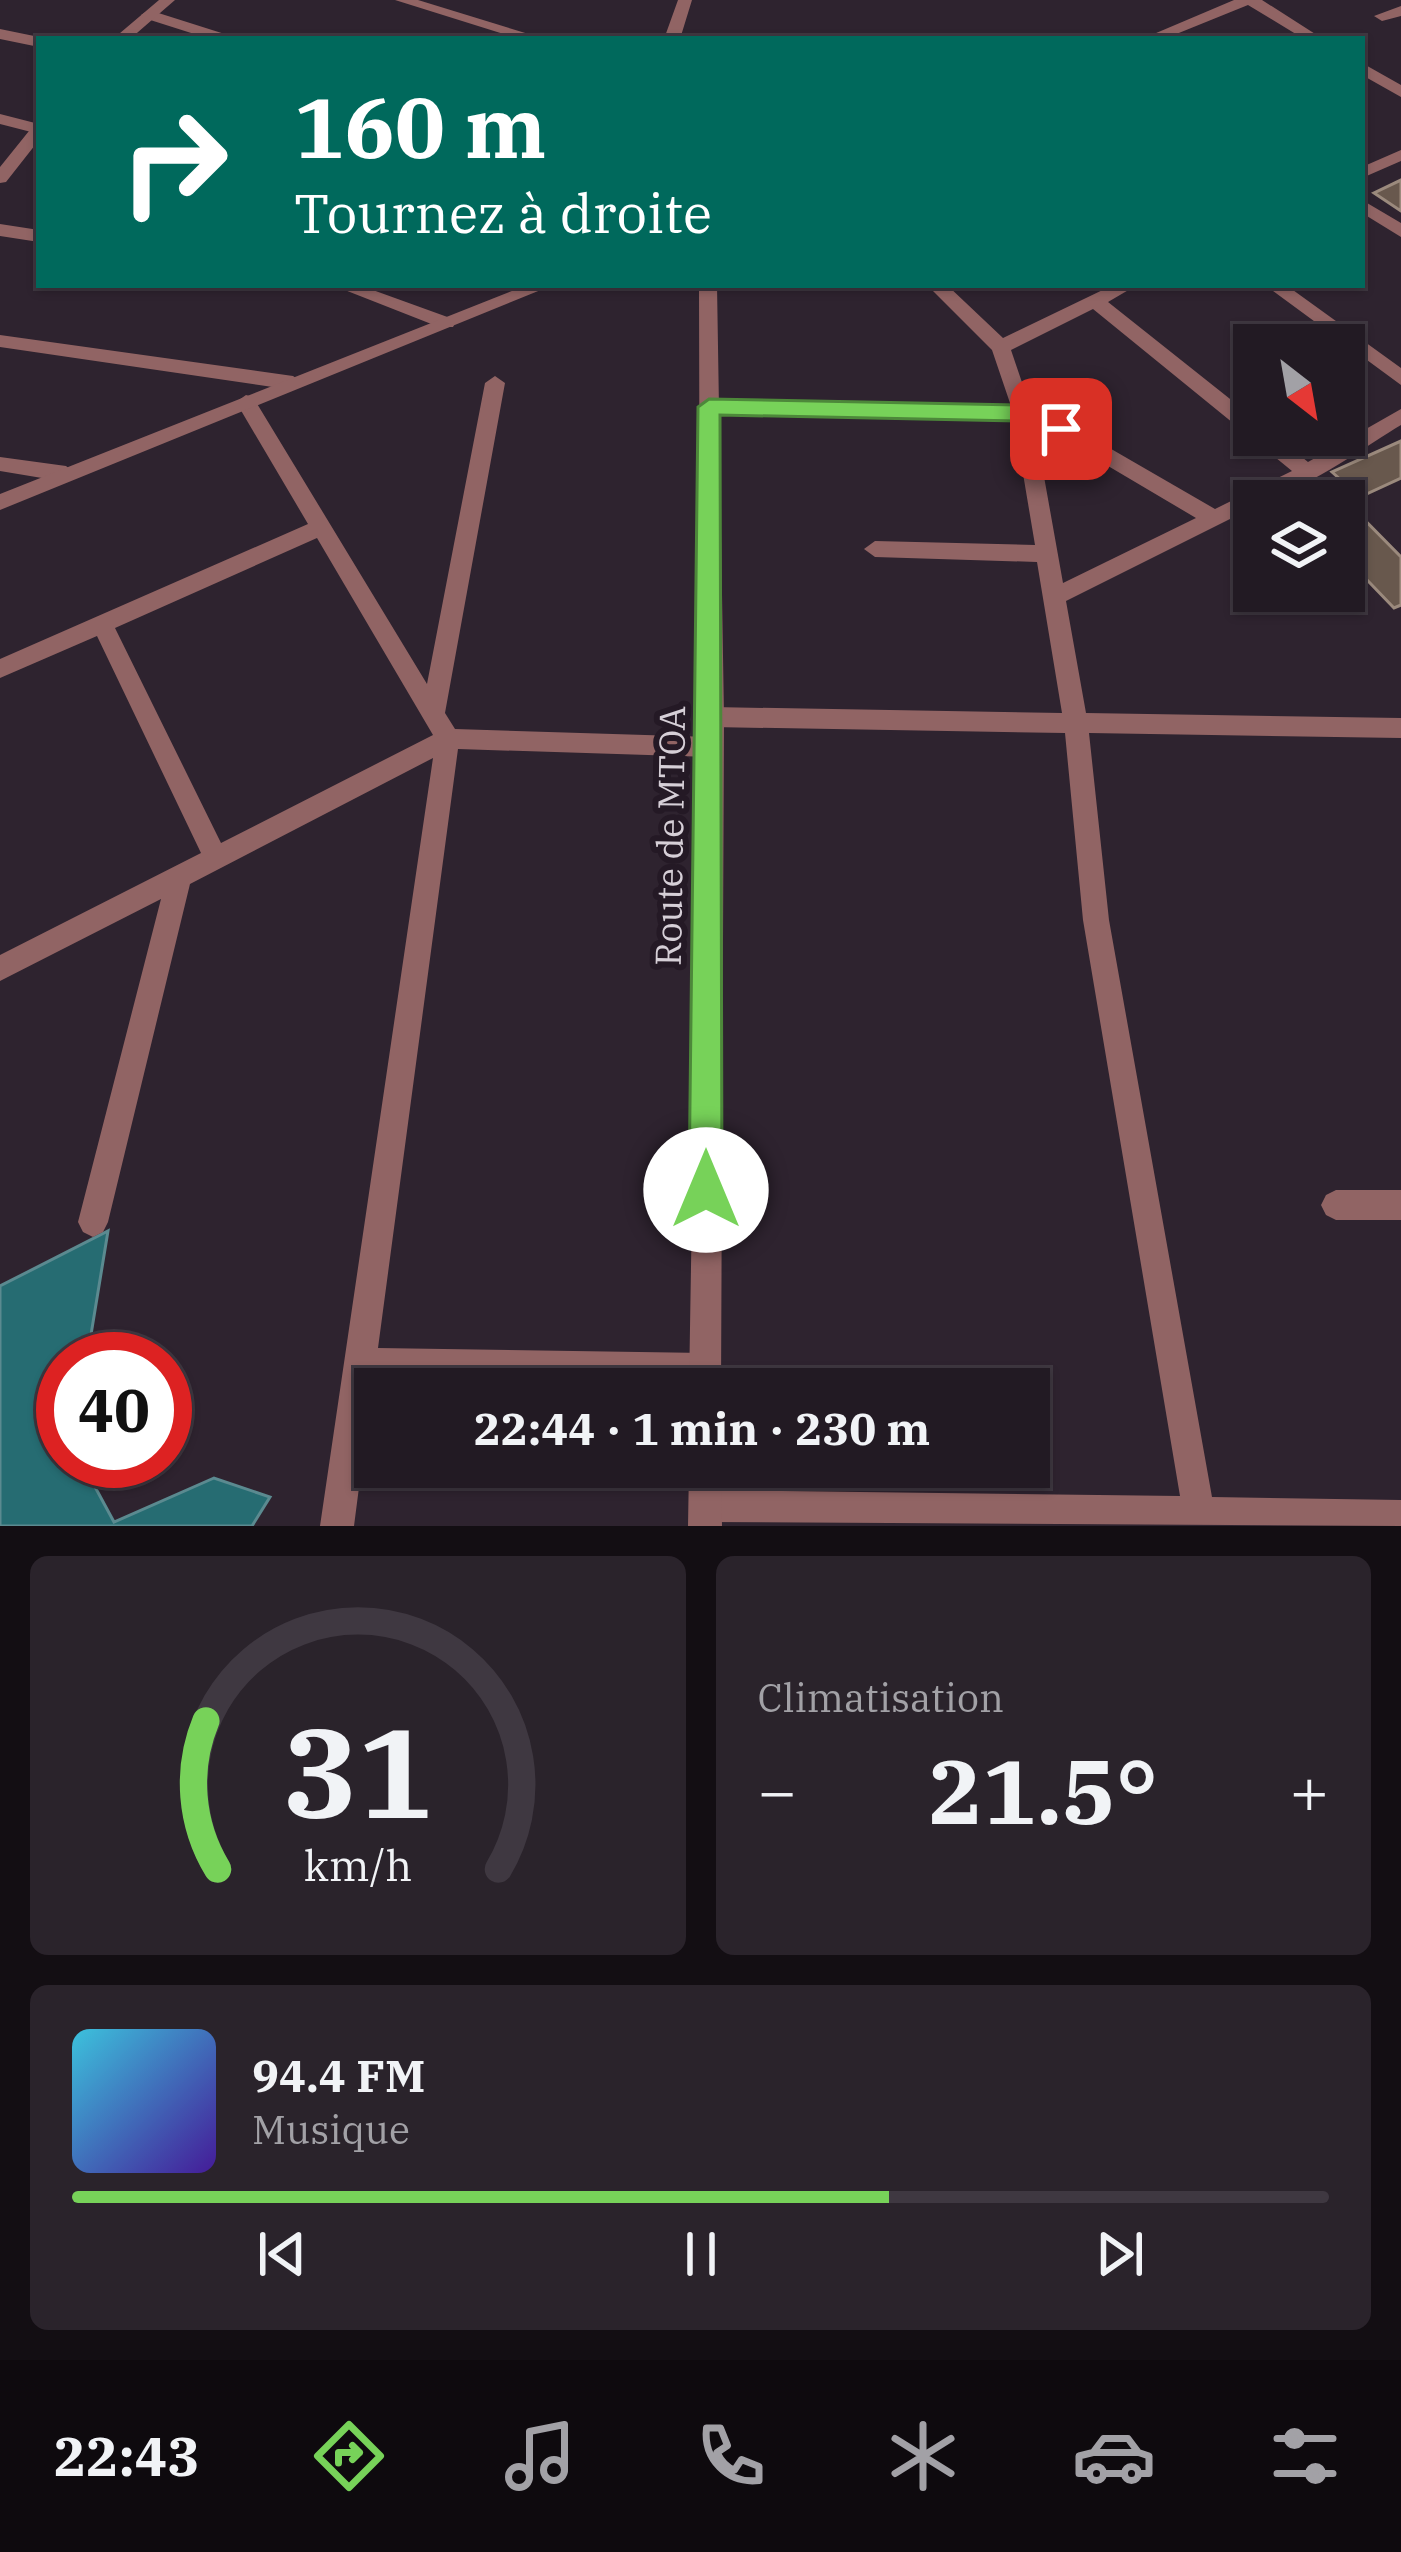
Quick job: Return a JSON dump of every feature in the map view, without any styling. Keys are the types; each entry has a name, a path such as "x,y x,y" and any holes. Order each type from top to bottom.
{"street":[{"path":"124,36 168,0"},
{"path":"402,0 527,36"},
{"path":"673,36 686,0"},
{"path":"1198,0 1216,12"},
{"path":"1157,36 1249,0 1310,36"},
{"path":"1382,16 1401,11"},
{"path":"149,15 216,36"},
{"path":"0,34 36,41"},
{"path":"1365,70 1401,92"},
{"path":"0,119 36,128"},
{"path":"0,178 36,133"},
{"path":"1365,172 1401,155"},
{"path":"1365,207 1401,231"},
{"path":"0,230 36,236"},
{"path":"349,288 446,323"},
{"path":"0,502 536,288"},
{"name":"Route de MTOA","path":"705,1368 712,716 708,288"},
{"path":"939,288 1001,347 1023,413 1076,724 1096,920 1200,1519"},
{"path":"1278,288 1401,378"},
{"path":"1001,347 1098,294 1233,411"},
{"path":"0,341 293,383"},
{"path":"433,713 496,383"},
{"path":"246,402 448,739 337,1526"},
{"path":"709,407 1023,413 1061,429 1213,517"},
{"path":"1055,597 1307,472 1401,416"},
{"path":"1287,456 1307,472"},
{"path":"0,464 66,475"},
{"path":"0,669 323,526"},
{"path":"875,549 1048,554"},
{"path":"102,624 216,859"},
{"path":"712,716 1401,728"},
{"path":"0,969 448,739 710,747"},
{"path":"93,1222 179,878"},
{"path":"1336,1205 1401,1204"},
{"path":"361,1363 468,1368"},
{"path":"705,1516 1401,1516"}],"water":[{"path":"108,1231 91,1332 36,1332 36,1488 96,1488 114,1522 214,1478 270,1497 252,1526 0,1526 0,1286"}],"building":[{"path":"1401,180 1401,211 1374,193"},
{"path":"1401,441 1401,478 1365,495 1365,480 1341,480 1332,472"},
{"path":"1365,520 1401,557 1401,605 1394,608 1365,578"}],"route":[{"path":"706,1190 712,716 709,407 1023,413 1061,429"}]}
